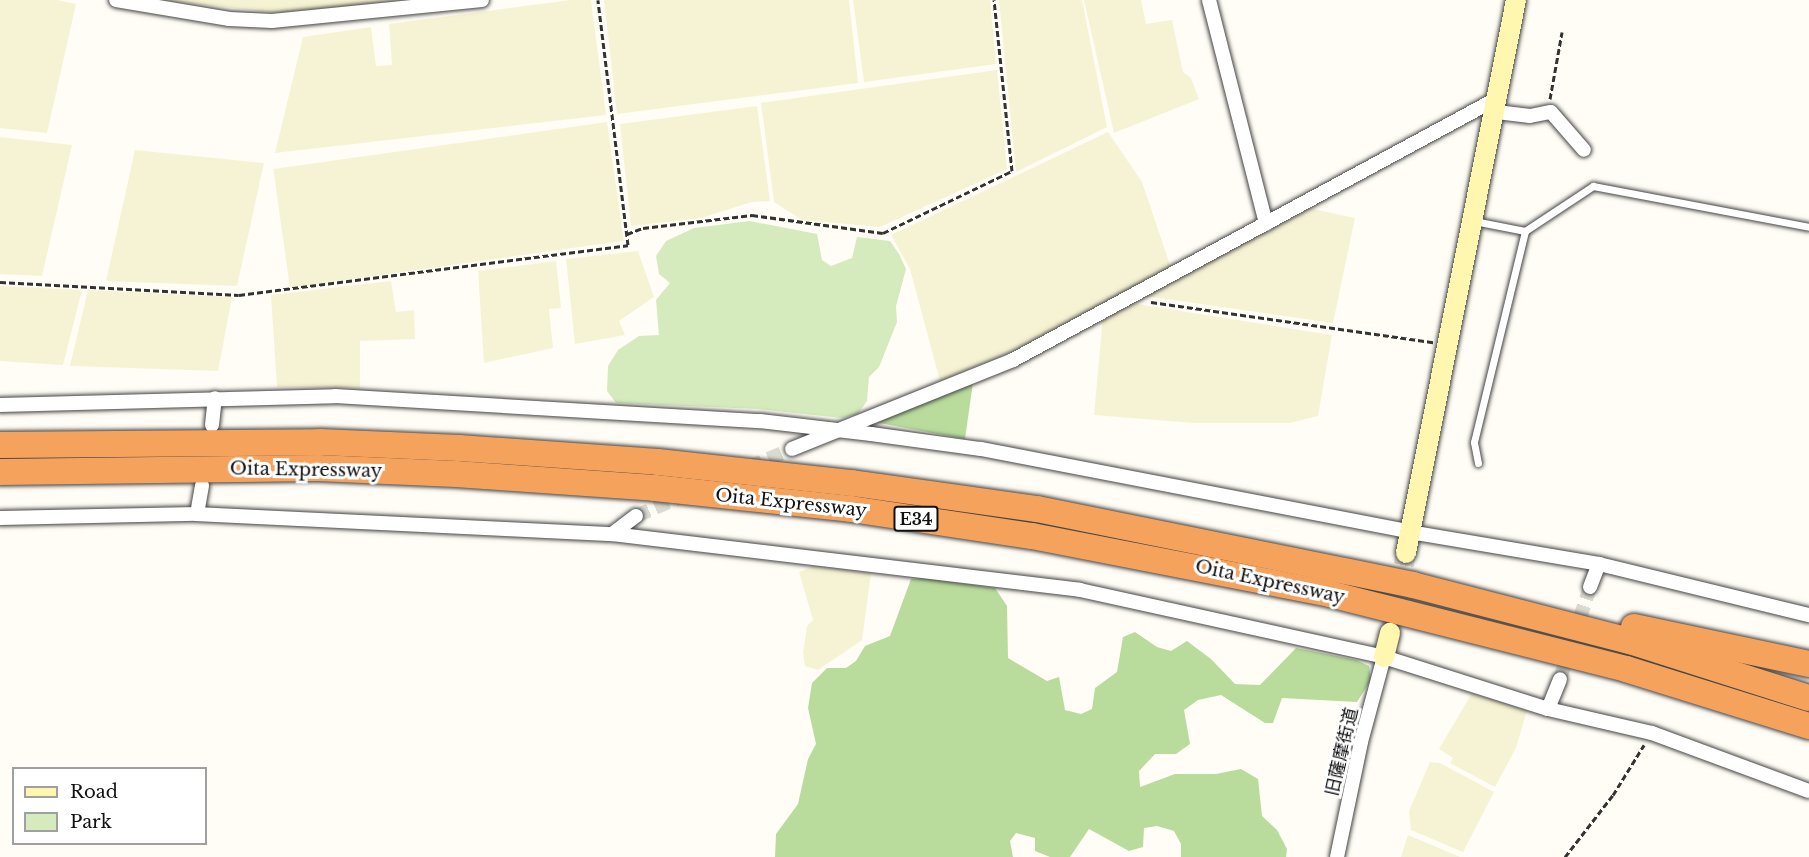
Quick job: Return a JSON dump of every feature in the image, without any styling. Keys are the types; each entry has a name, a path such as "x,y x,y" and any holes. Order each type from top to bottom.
{"highway":[{"name":"Oita Expressway","path":"0,445 320,442 658,462 852,483 1037,509 1413,585 1630,641 1809,698"},
{"name":"Oita Expressway","path":"0,472 364,470 655,488 851,509 1032,536 1330,594 1626,669 1809,726"},
{"path":"1413,585 1546,608 1809,664"}],"street":[{"path":"116,0 229,19 272,21 482,0"},
{"path":"1209,0 1266,224"},
{"path":"1406,553 1474,221 1516,0"},
{"path":"792,449 831,431 1013,360 1266,224 1497,105 1530,116 1551,112 1584,150"},
{"path":"0,405 335,396 749,420 981,449 1410,532 1599,564 1809,615"},
{"path":"212,425 215,398"},
{"path":"197,514 202,485"},
{"path":"0,518 197,514 612,534 1080,590 1384,657 1548,709 1652,733 1809,791"},
{"path":"612,534 636,516"},
{"path":"1590,587 1599,564"},
{"path":"1384,657 1390,633"},
{"name":"旧薩摩街道","path":"1337,857 1361,742 1384,657"},
{"path":"1548,709 1560,680"}],"lane":[{"path":"1478,463 1474,442 1525,231 1593,186 1809,227"},
{"path":"1474,221 1525,231"}],"path":[{"path":"0,282 239,295 628,244 598,0"},
{"path":"627,234 643,228 752,215 883,232 1012,171 994,0"},
{"path":"1551,112 1562,32"},
{"path":"1129,298 1449,344"},
{"path":"1565,857 1613,795 1652,733"}],"shaded area":[{"path":"0,0 57,0 76,4 47,133 0,128"},
{"path":"158,0 418,0 278,13"},
{"path":"570,0 591,0 606,115 275,153 303,37 371,27 376,66 392,65 389,24"},
{"path":"604,0 849,0 858,83 617,114"},
{"path":"853,0 990,0 996,64 864,82"},
{"path":"999,0 1082,0 1107,127 1016,172"},
{"path":"1084,0 1141,0 1146,24 1172,20 1183,72 1191,78 1199,99 1114,133"},
{"path":"997,70 1007,169 880,227 802,220 774,202 761,103"},
{"path":"757,106 770,201 752,202 701,218 631,226 620,124"},
{"path":"607,122 624,241 290,288 273,169"},
{"path":"1108,132 1142,182 1171,268 1015,350 940,381 910,269 891,235"},
{"path":"0,137 72,145 42,276 0,274"},
{"path":"135,150 264,163 237,286 106,281"},
{"path":"1308,208 1355,218 1333,323 1145,296"},
{"path":"638,251 654,297 619,321 625,335 575,344 566,259"},
{"path":"556,261 561,308 549,309 553,348 484,363 478,271"},
{"path":"391,281 396,312 414,310 415,339 360,341 360,388 277,387 271,295"},
{"path":"0,286 82,290 63,365 0,361"},
{"path":"88,290 232,297 218,371 70,366"},
{"path":"1131,303 1332,335 1318,416 1290,423 1194,423 1094,415 1103,317"},
{"path":"815,566 871,573 862,640 818,670 805,666 803,653 807,626 813,620 799,572"},
{"path":"1472,693 1527,710 1516,748 1495,787 1450,763 1453,758 1439,749"},
{"path":"1430,762 1440,763 1494,792 1463,852 1411,830 1409,811"},
{"path":"1408,835 1460,857 1401,857"}],"green space":[{"path":"750,221 817,234 822,260 831,266 852,258 857,237 890,241 899,254 906,269 896,306 897,322 879,367 869,377 867,401 858,414 842,418 758,409 616,403 607,391 608,366 618,350 639,336 659,335 656,300 670,283 659,274 656,256 666,241 694,228"},
{"path":"973,382 965,439 874,422"},
{"path":"924,578 995,588 1007,606 1008,658 1047,681 1059,677 1065,710 1081,714 1092,709 1095,688 1117,672 1123,637 1135,632 1157,647 1171,651 1187,641 1211,659 1235,684 1260,685 1296,648 1356,660 1369,666 1371,680 1357,702 1282,698 1273,723 1265,723 1221,695 1198,700 1184,710 1190,744 1176,754 1155,754 1139,771 1140,787 1175,774 1216,774 1241,769 1258,779 1262,816 1277,830 1287,849 1286,857 1181,857 1181,844 1174,831 1157,826 1144,828 1143,847 1129,851 1089,829 1070,857 1050,857 1035,851 1035,838 1016,833 1010,841 1013,857 775,857 776,834 798,804 808,759 816,744 808,708 812,683 827,668 846,668 856,661 865,646 890,636 911,579"}],"tunnel":[{"path":"749,467 792,449"},
{"path":"636,516 685,495"},
{"path":"1392,624 1406,553"},
{"path":"1560,679 1590,587"}]}
